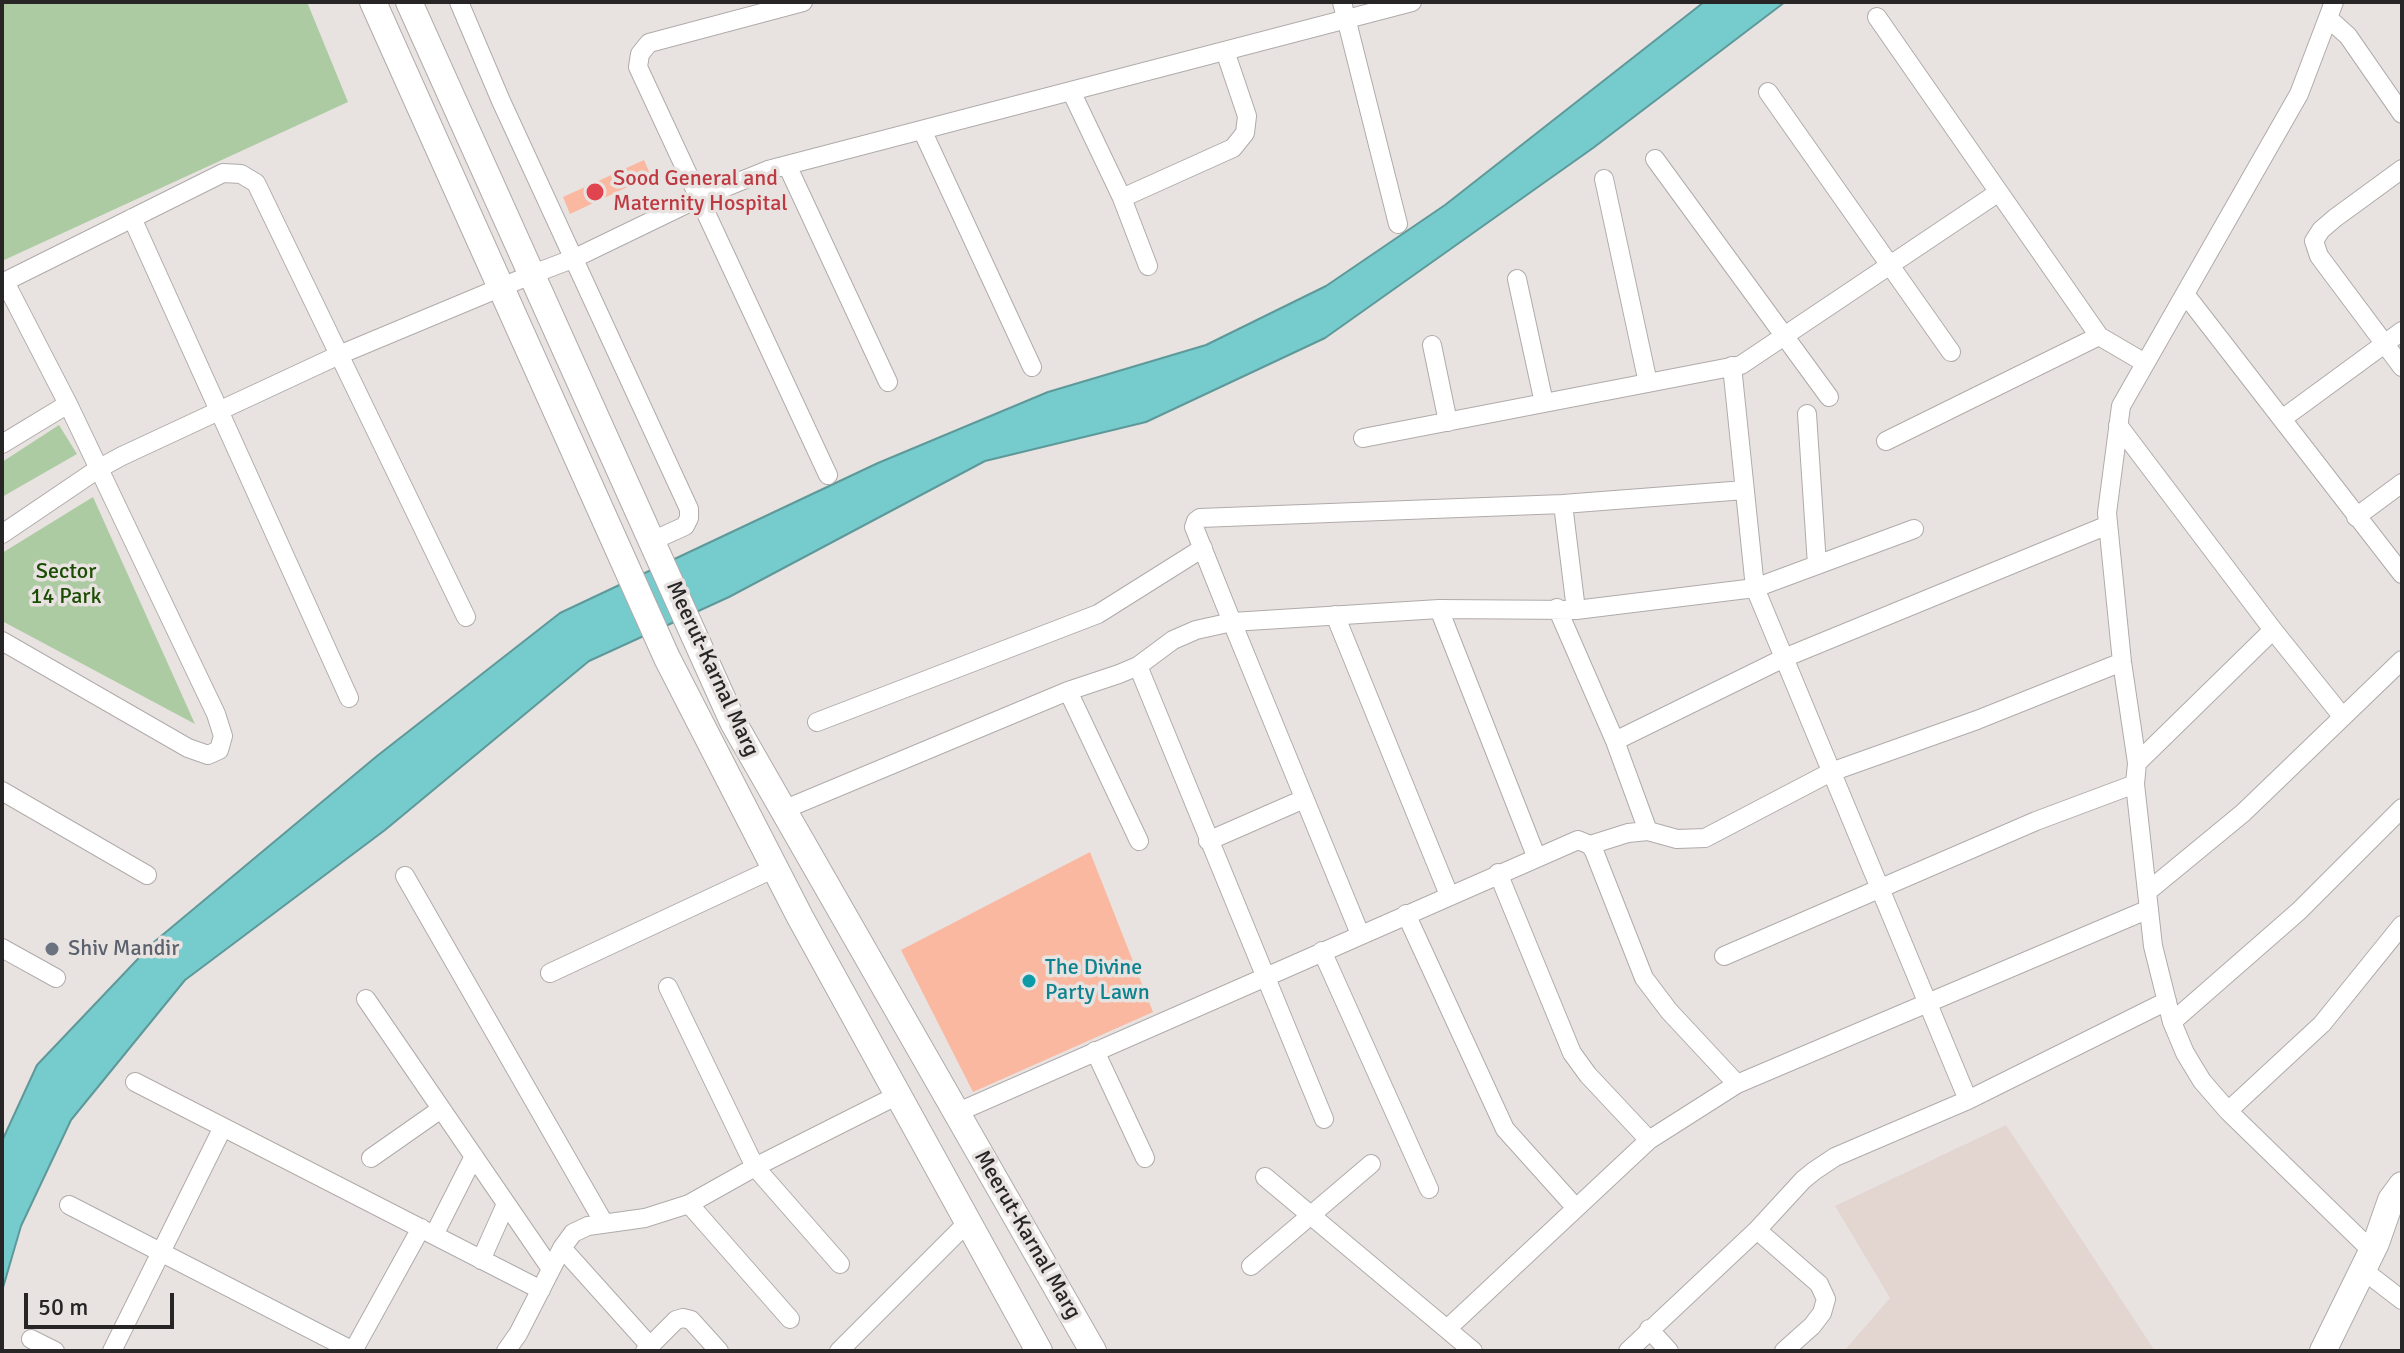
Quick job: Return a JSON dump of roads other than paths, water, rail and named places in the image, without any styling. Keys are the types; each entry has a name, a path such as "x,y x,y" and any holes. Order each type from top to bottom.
{"street":[{"name":"Meerut-Karnal Marg","path":"373,2 667,658 775,868 1039,1351"},
{"name":"Meerut-Karnal Marg","path":"409,2 733,722 1093,1351"},
{"path":"459,2 501,101 689,509 685,526 654,545"},
{"path":"803,2 649,43 640,54 638,67 828,475"},
{"path":"2,534 98,469 219,411 339,355 575,258 699,198 768,170 1225,51 1344,10 1412,2"},
{"path":"1344,10 1398,224"},
{"path":"2331,10 2402,114"},
{"path":"2331,10 2299,94 2121,406 2107,513 2122,662 2137,763 2135,784 2153,946 2172,1022 2185,1053 2202,1081 2371,1254 2402,1300"},
{"path":"1877,17 2099,336 2145,363"},
{"path":"1122,198 1233,148 1245,133 1247,116 1225,51"},
{"path":"1071,91 1122,198 1148,266"},
{"path":"1768,92 1951,352"},
{"path":"922,130 1032,367"},
{"path":"1655,159 1829,397"},
{"path":"787,165 888,382"},
{"path":"2402,169 2335,218 2314,241 2319,256 2402,367"},
{"path":"2,641 188,748 208,755 219,750 223,736 216,714 68,404 3,282 223,173 241,174 256,183 466,617"},
{"path":"1604,179 1648,383"},
{"path":"1363,438 1741,365 1999,192"},
{"path":"132,218 349,698"},
{"path":"1517,279 1544,403"},
{"path":"2185,294 2402,574"},
{"path":"2282,419 2402,331"},
{"path":"1886,441 2099,336"},
{"path":"1432,345 1448,422"},
{"path":"1732,366 1755,588 1968,1100"},
{"path":"2,444 68,404"},
{"path":"1807,414 1817,565"},
{"path":"2118,425 2342,716"},
{"path":"2356,517 2402,483"},
{"path":"1360,934 1194,527 1200,518 1563,504 1745,490"},
{"path":"1563,504 1566,609 1648,831"},
{"path":"1615,741 1784,658 2108,525"},
{"path":"783,810 1068,691 1138,666 1173,640 1196,630 1232,622 1439,609 1566,609 1755,588 1914,529"},
{"path":"817,722 1098,614 1203,548"},
{"path":"1439,609 1536,856"},
{"path":"1335,615 1449,895"},
{"path":"2137,763 2273,630"},
{"path":"1447,1329 1649,1140 1737,1084 2148,901 2402,660"},
{"path":"956,1113 1574,840 1590,845 1628,833 1648,831 1677,839 1705,838 1831,772 1977,720 2122,662"},
{"path":"1138,666 1324,1119"},
{"path":"1068,691 1139,841"},
{"path":"1724,956 2036,821 2135,784"},
{"path":"2,791 147,875"},
{"path":"1208,841 1304,799"},
{"path":"2172,1022 2299,911 2402,808"},
{"path":"1590,845 1644,978 1669,1011 1737,1084"},
{"path":"550,973 775,868"},
{"path":"1498,873 1572,1053 1588,1075 1649,1140"},
{"path":"405,876 604,1223"},
{"path":"1406,914 1505,1129 1576,1208"},
{"path":"2228,1111 2322,1024 2402,925"},
{"path":"2,948 56,978"},
{"path":"1322,951 1429,1189"},
{"path":"668,987 755,1167 840,1264"},
{"path":"366,999 551,1269"},
{"path":"1628,1351 1757,1230 1803,1180 1835,1157 1968,1100 2167,1001"},
{"path":"1095,1051 1145,1158"},
{"path":"883,1068 922,1052"},
{"path":"135,1082 541,1290"},
{"path":"506,1351 573,1233 588,1226 645,1218 689,1204 898,1095"},
{"path":"371,1158 441,1109"},
{"path":"112,1351 223,1127"},
{"path":"69,1205 353,1351 474,1156"},
{"path":"1251,1266 1371,1164"},
{"path":"1265,1177 1473,1351"},
{"path":"2323,1351 2371,1254 2391,1200 2402,1185"},
{"path":"481,1260 506,1204"},
{"path":"689,1204 790,1319"},
{"path":"2371,1254 2402,1218"},
{"path":"839,1351 968,1222"},
{"path":"1757,1230 1819,1284 1826,1299 1822,1313 1812,1326 1784,1351"},
{"path":"562,1248 648,1348 676,1320 683,1318 691,1320 719,1351"},
{"path":"1649,1329 1669,1351"},
{"path":"31,1339 55,1351"}],"water":[{"path":"1704,2 1785,2 1593,148 1325,338 1146,422 985,461 729,597 589,661 385,830 185,980 71,1120 21,1226 2,1291 2,1141 37,1065 154,942 377,756 560,613 878,463 1048,392 1206,345 1326,286 1445,205"}],"place":[{"name":"Sood General and Maternity Hospital","path":"595,192"},
{"name":"Shiv Mandir","path":"52,949"},
{"name":"The Divine Party Lawn","path":"1029,981"}],"park label":[{"name":"Sector 14 Park","path":"66,584"}]}
